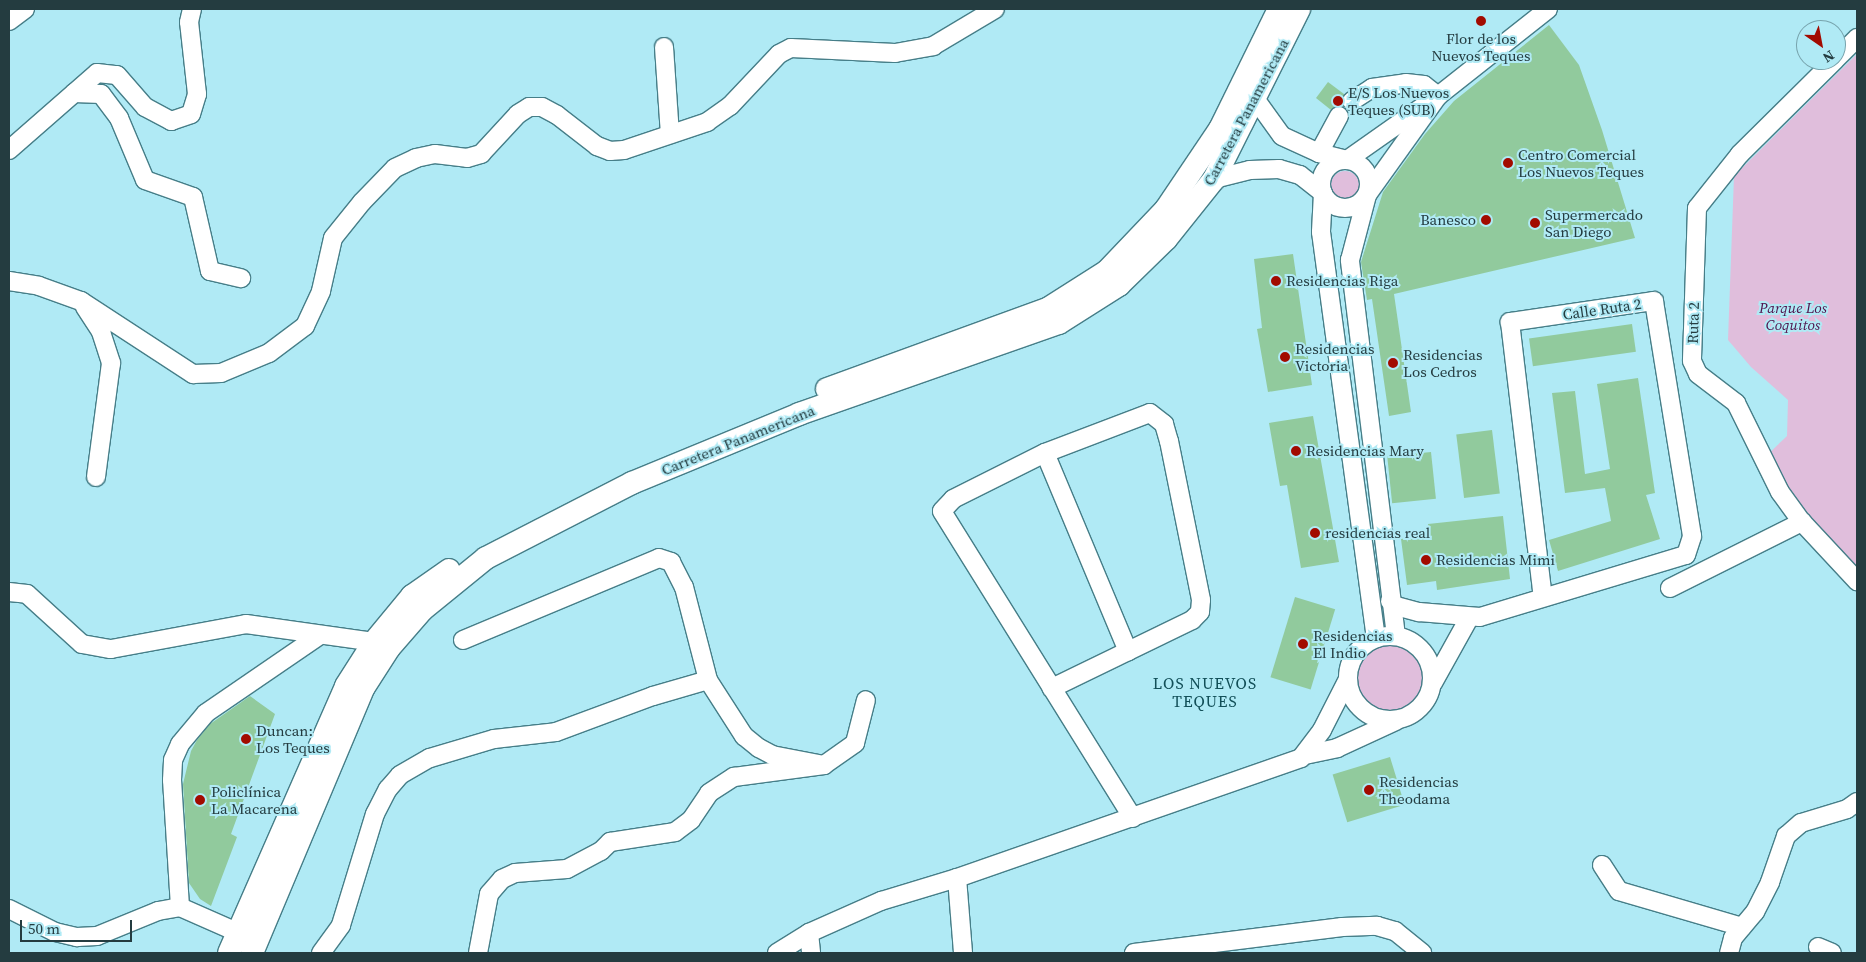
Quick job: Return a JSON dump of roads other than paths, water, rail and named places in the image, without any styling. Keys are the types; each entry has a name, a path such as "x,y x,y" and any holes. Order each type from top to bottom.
{"main road":[{"name":"Carretera Panamericana","path":"229,953 346,686 374,642 412,596 480,548 625,470 795,401 1049,308 1107,271 1166,209 1220,129 1279,9"},
{"name":"Carretera Panamericana","path":"252,953 364,687 390,648 422,610 486,558 632,483 799,414 1059,323 1119,285 1166,238 1214,179 1256,100 1299,9"}],"street":[{"path":"9,21 25,9"},
{"path":"9,150 97,73 117,75 145,107 171,121 192,114 197,94 189,22 192,9"},
{"path":"9,281 39,286 81,300 193,374 221,373 269,353 305,326 321,291 333,238 362,202 395,168 416,158 435,154 467,158 481,154 518,114 529,107 542,107 557,115 597,146 610,151 707,122 730,106 779,54 791,48 895,53 933,46 995,9"},
{"path":"1376,638 1320,232 1322,177 1331,164 1347,160 1438,96 1548,9"},
{"name":"Ruta 2","path":"1846,50 1857,38"},
{"path":"664,47 670,134"},
{"name":"Ruta 2","path":"1826,70 1740,154 1697,208 1692,361 1698,374 1736,403 1780,492 1802,522 1857,581"},
{"path":"1352,101 1372,88 1406,83 1424,85 1438,96"},
{"path":"74,93 101,94 119,118 145,180 194,197 210,271 242,278"},
{"path":"1214,179 1250,170 1279,169 1300,175 1322,193 1327,200 1341,208 1356,205 1367,195 1438,96"},
{"path":"1256,100 1282,136 1320,153 1347,160 1361,166 1366,172 1367,195 1354,236 1350,277 1390,601 1396,636"},
{"path":"1320,153 1339,116"},
{"path":"1320,232 1326,223 1342,218 1351,226 1354,236"},
{"path":"81,300 101,332 110,363 96,477"},
{"name":"Calle Ruta 2","path":"1474,618 1686,555 1692,536 1654,301 1510,322 1542,597"},
{"path":"1052,688 1192,620 1200,612 1201,600 1164,424 1150,412 1045,453 953,499 942,511 1052,688 1133,818"},
{"path":"1045,453 1128,650"},
{"path":"1670,588 1802,522"},
{"path":"463,640 660,558 670,562 684,587 708,680 744,736 759,748 772,754 824,765"},
{"path":"9,592 27,594 82,644 111,649 246,624 320,636 374,642"},
{"path":"777,953 809,933 881,901 957,878 1133,818 1306,755 1337,748 1420,708 1428,697 1442,663 1474,618 1450,612 1419,612 1396,606 1390,601"},
{"path":"180,907 172,760 180,744 206,713 320,636"},
{"path":"1306,755 1348,679 1354,655 1376,638 1396,636 1409,640 1428,658 1432,684 1428,697"},
{"path":"1348,679 1349,690 1360,708 1376,718 1400,719"},
{"path":"321,953 340,925 375,814 388,789 400,775 430,758 494,739 556,732 653,696 708,680"},
{"path":"478,953 489,894 502,879 515,873 567,869 601,851 610,842 675,832 691,820 709,793 734,777 824,765 855,743 866,700"},
{"path":"1729,953 1733,938 1756,912 1770,882 1786,836 1801,823 1847,809 1857,802"},
{"path":"1602,865 1619,891 1742,927"},
{"path":"957,878 962,953"},
{"path":"9,909 55,932 77,937 96,936 158,911 180,907 237,932"},
{"path":"1134,953 1184,951 1377,926 1395,931 1422,953"},
{"path":"809,933 811,953"}],"place":[{"name":"Flor de los Nuevos Teques","path":"1481,21"},
{"name":"E/S Los Nuevos Teques (SUB)","path":"1338,101"},
{"name":"Centro Comercial Los Nuevos Teques","path":"1508,163"},
{"name":"Banesco","path":"1486,220"},
{"name":"Supermercado San Diego","path":"1535,223"},
{"name":"Residencias Riga","path":"1276,281"},
{"name":"Residencias Victoria","path":"1285,357"},
{"name":"Residencias Los Cedros","path":"1393,363"},
{"name":"Residencias Mary","path":"1296,451"},
{"name":"residencias real","path":"1315,533"},
{"name":"Residencias Mimi","path":"1426,560"},
{"name":"Residencias El Indio","path":"1303,644"},
{"name":"Duncan: Los Teques","path":"246,739"},
{"name":"Residencias Theodama","path":"1369,790"},
{"name":"Policlínica La Macarena","path":"200,800"}],"district":[{"name":"LOS NUEVOS TEQUES","path":"1205,692"}],"park label":[{"name":"Parque Los Coquitos","path":"1793,316"}]}
